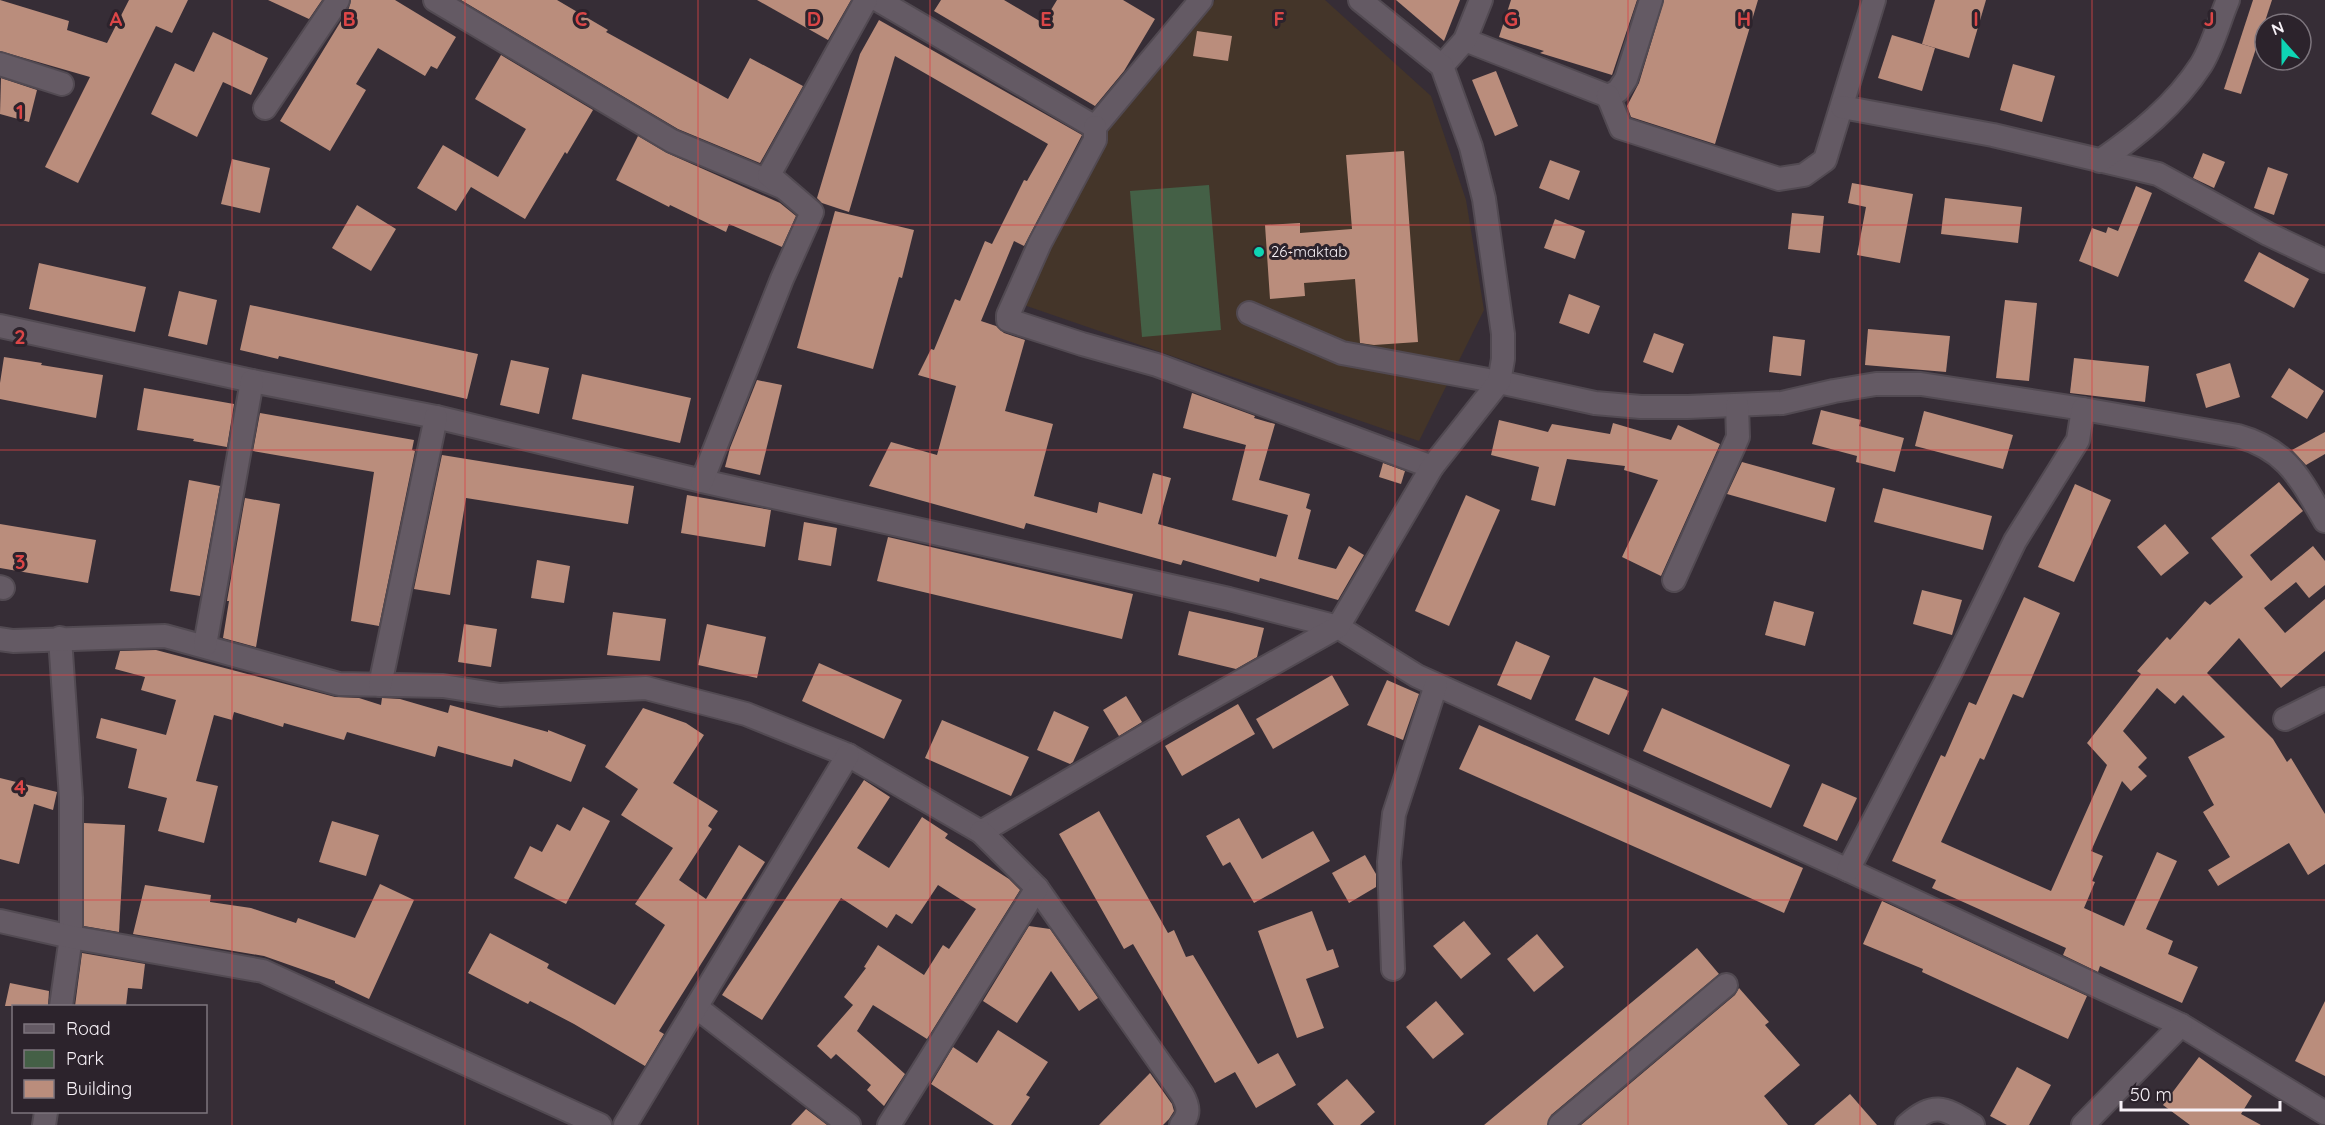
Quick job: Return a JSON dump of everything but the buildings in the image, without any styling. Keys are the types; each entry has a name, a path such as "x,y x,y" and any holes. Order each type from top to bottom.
{"street":[{"path":"265,108 338,0"},
{"path":"435,0 672,141 787,189"},
{"path":"702,481 782,279 812,212 769,175 866,0"},
{"path":"878,0 1095,127"},
{"path":"1201,0 1095,127 1095,140 1040,243 1008,315 1008,320 1157,365 1432,467"},
{"path":"981,832 1186,712 1338,627 1432,467 1499,382 1503,359 1503,334 1484,199 1471,147 1442,66 1360,0"},
{"path":"1442,66 1465,40 1481,0"},
{"path":"1465,40 1608,96 1618,91 1626,79 1651,0"},
{"path":"1608,96 1620,128 1779,179 1804,175 1825,160 1874,0"},
{"path":"2100,161 2173,102 2202,63 2228,0"},
{"path":"0,64 62,84"},
{"path":"1842,107 1993,135 2158,174 2268,234 2325,261"},
{"path":"1249,313 1342,353 1499,382 1595,403 1641,407 1782,403 1876,384 1921,384 2238,436 2259,442 2279,455 2293,470 2325,521"},
{"path":"0,326 252,381 436,417 702,481 1229,599 1338,627 1417,676 1436,685 1848,870 2181,1026 2325,1113"},
{"path":"205,645 252,381"},
{"path":"1674,580 1738,437 1737,405"},
{"path":"1848,870 1951,672 2015,541 2078,440 2084,409"},
{"path":"380,685 436,417"},
{"path":"0,639 13,641 165,636 205,645 339,684 443,686 500,695 646,688 746,714 848,755 981,832 1037,888 1182,1094 1188,1105 1188,1117 1181,1125"},
{"path":"60,638 71,798 71,938 61,1005"},
{"path":"1393,969 1389,862 1394,814 1436,685"},
{"path":"2285,719 2325,699"},
{"path":"625,1125 848,755"},
{"path":"889,1125 1037,888"},
{"path":"0,921 71,938 263,971 600,1125"},
{"path":"1560,1125 1726,985"},
{"path":"696,1007 849,1125"},
{"path":"2082,1125 2181,1026"},
{"path":"1907,1125 1928,1110 1939,1108 1973,1125"}],"shaded area":[{"name":"26-maktab","path":"1215,0 1325,0 1431,96 1466,200 1484,310 1419,441 1018,303 1105,132"}],"green space":[{"path":"1209,185 1221,330 1142,337 1130,191"}],"place":[{"name":"26-maktab","path":"1259,252"}]}
